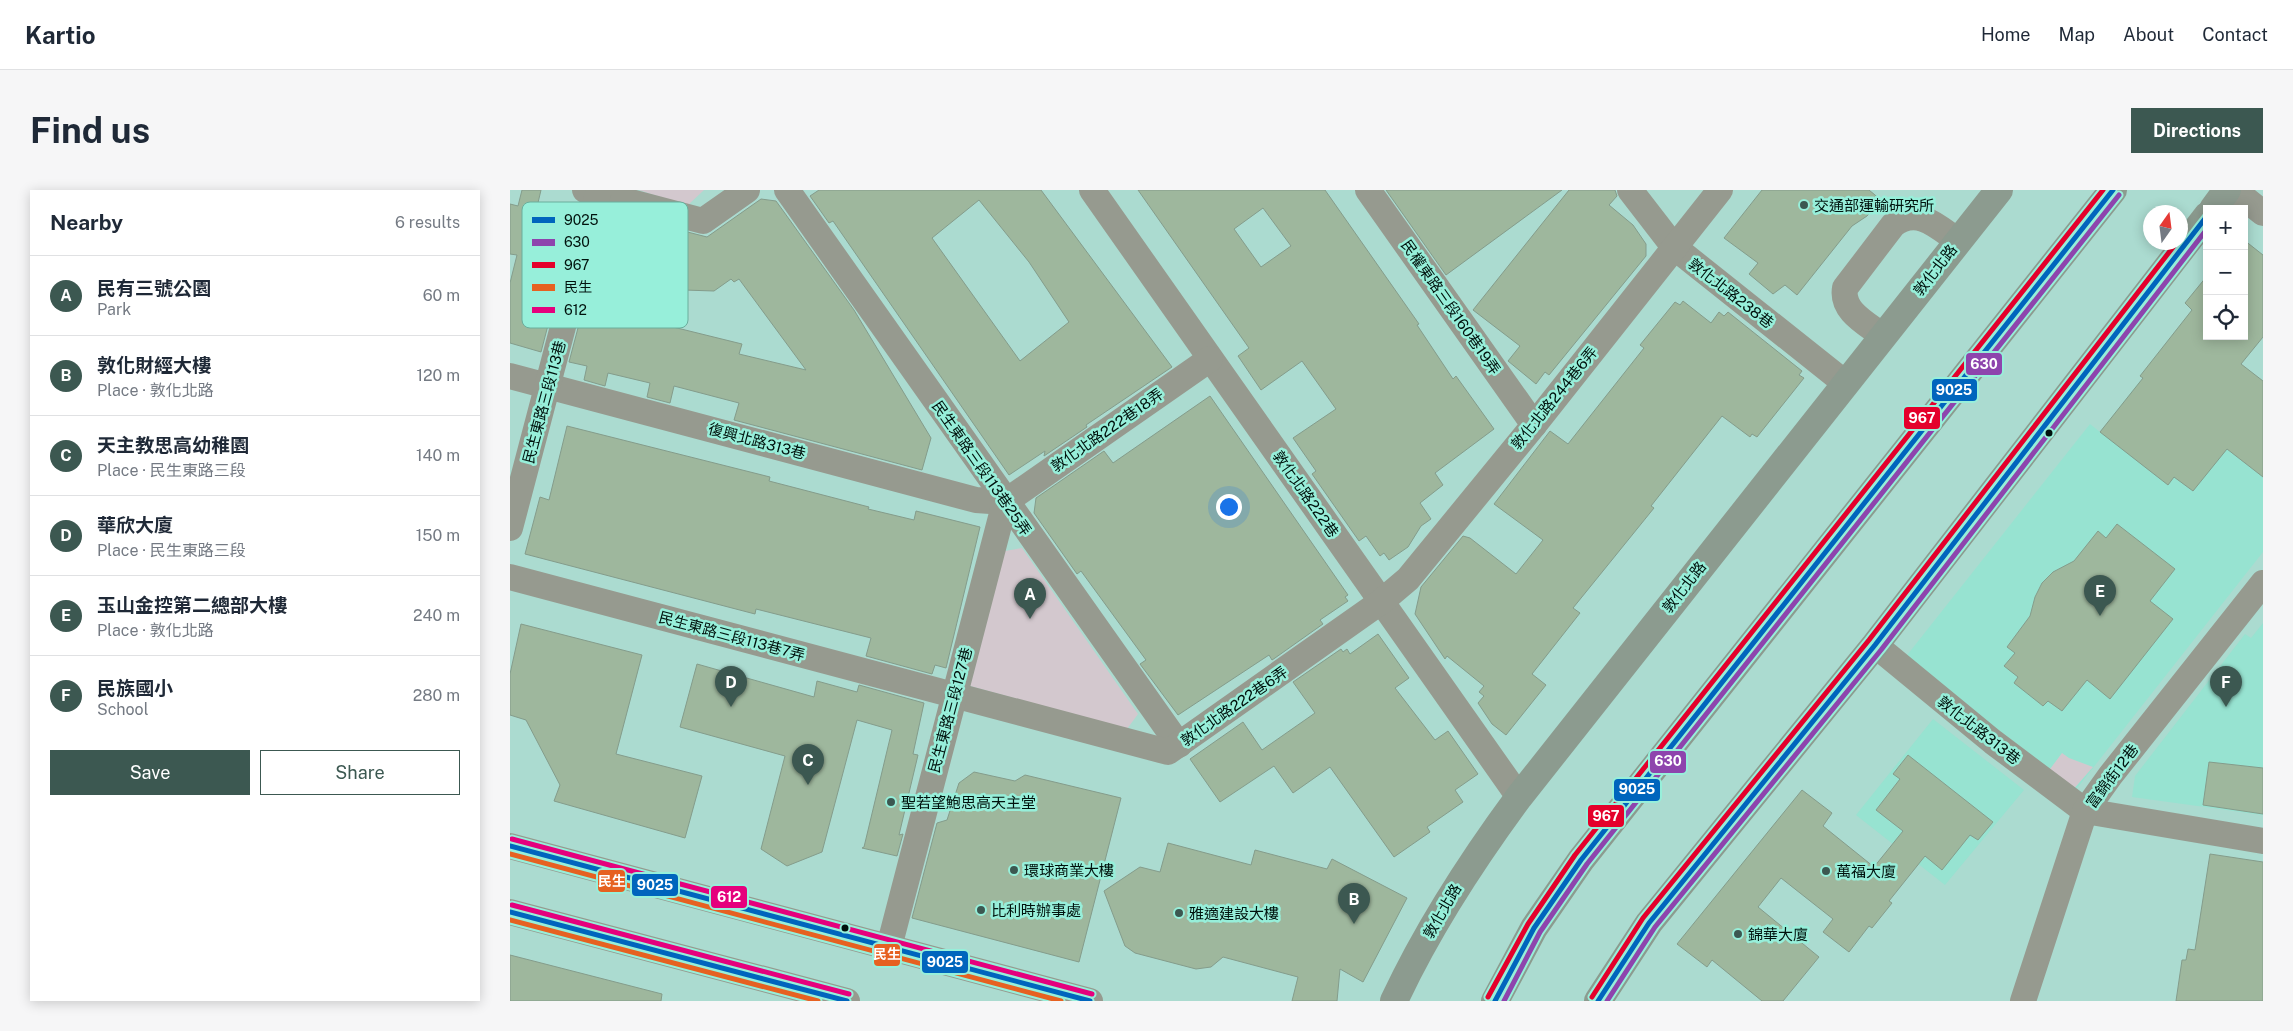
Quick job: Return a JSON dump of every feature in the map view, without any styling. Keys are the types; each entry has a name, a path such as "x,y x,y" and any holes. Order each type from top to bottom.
{"main road":[{"name":"敦化北路","path":"1394,1001 1446,903 1470,864 1519,798 1999,190"},
{"path":"1495,1001 1534,928 1581,860 2113,190"},
{"path":"2215,205 2227,190"},
{"path":"1598,1001 1649,923 1875,645 2203,221"}],"street":[{"path":"688,217 703,221 747,190"},
{"name":"民生東路三段113巷25弄","path":"787,190 1178,745"},
{"name":"敦化北路222巷","path":"1092,190 1519,798"},
{"name":"民權東路三段160巷19弄","path":"1368,190 1534,424"},
{"name":"敦化北路238巷","path":"1630,190 1674,248 1845,383"},
{"name":"敦化北路244巷6弄","path":"1382,601 1408,580 1720,190"},
{"path":"2234,190 2263,213"},
{"path":"594,191 634,202"},
{"path":"1883,336 1848,308 1843,298 1845,288 1893,225 1903,217 1918,217 1938,226 1958,241"},
{"name":"民生東路三段113巷","path":"510,528 562,328"},
{"name":"敦化北路222巷18弄","path":"1005,502 1210,359"},
{"name":"復興北路313巷","path":"510,376 976,500 1005,502"},
{"name":"民生東路三段127巷","path":"889,947 1005,502"},
{"name":"民生東路三段113巷7弄","path":"510,576 954,696"},
{"name":"富錦街12巷","path":"2022,1001 2085,811 2110,776 2263,583"},
{"name":"敦化北路222巷6弄","path":"954,696 1168,752 1382,601"},
{"name":"敦化北路313巷","path":"1875,645 1993,742 2085,811"},
{"path":"2085,811 2263,841"},
{"path":"510,846 1090,1001"},
{"path":"510,912 838,1000"}],"shaded area":[{"path":"639,190 704,190 688,205 688,202 675,202"},
{"path":"2140,381 2263,477 2263,552 2078,787 2072,791 1904,659 2090,424 2100,432"},
{"path":"1022,548 1138,714 1127,729 970,686 1005,551"},
{"path":"2263,623 2263,815 2132,797 2135,776 2245,634 2251,638"},
{"path":"1933,719 2024,790 1945,885 1856,815"},
{"path":"2062,753 2069,758 2093,767 2072,791 2050,769"}],"building":[{"path":"522,190 541,190 538,202 522,202 522,328 547,328 541,352 510,343 510,283 517,255 510,254 510,204 518,206"},
{"path":"819,190 1041,190 1172,367 1044,456 1045,451 1009,475 833,221 829,223 810,196","holes":["979,200 1029,262 1069,322 1020,361 932,238"]},
{"path":"1138,190 1325,190 1419,324 1417,325 1453,379 1456,376 1494,429 1435,473 1443,485 1420,503 1431,519 1421,526 1408,547 1389,560 1384,553 1380,556 1366,536 1359,541 1312,474 1316,471 1293,438 1336,409 1302,361 1261,390 1238,356 1249,348","holes":["1263,208 1291,246 1261,267 1234,229"]},
{"path":"1386,190 1562,190 1446,275"},
{"path":"1569,190 1615,190 1617,196 1609,205 1633,225 1646,244 1646,256 1549,375 1545,372 1536,384 1508,361 1520,346 1473,310"},
{"path":"1762,190 1869,190 1881,200 1867,216 1852,226 1797,295 1785,285 1773,294 1749,274 1758,263 1724,238"},
{"path":"761,199 776,201 854,310 931,438 922,470 734,420 739,403 674,386 670,403 647,397 650,383 608,373 605,386 584,380 587,366 569,362 578,328 677,328 742,344 739,354 806,370 739,279 734,282 731,279 714,291 688,290 688,232 707,237"},
{"path":"2248,243 2263,255 2263,337 2241,364 2263,381 2263,477 2227,449 2193,491 2174,477 2168,485 2100,432 2143,378 2140,376 2192,310 2185,303 2203,281 2203,340 2248,340"},
{"path":"1683,301 1711,323 1719,312 1724,316 1728,312 1802,371 1799,375 1804,378 1757,437 1752,434 1750,437 1722,416 1651,506 1654,508 1573,608 1580,613 1532,674 1546,685 1506,735 1492,724 1478,703 1484,696 1479,692 1484,686 1447,656 1445,659 1415,614 1421,587 1463,536 1470,538 1516,574 1543,540 1494,504 1550,431 1568,444 1644,348 1640,345 1675,302 1680,305"},
{"path":"1210,396 1348,595 1345,597 1348,601 1320,620 1323,624 1275,658 1272,660 1269,655 1178,715 1140,664 1146,660 1081,571 1077,574 1034,513 1036,498 1104,451 1113,463"},
{"path":"567,426 770,477 769,481 869,507 868,509 914,520 916,511 980,527 946,668 935,665 932,674 866,656 871,638 756,609 755,614 525,554 540,497 549,500"},
{"path":"2117,524 2175,569 2150,601 2173,619 2110,699 2087,680 2062,711 2048,701 2043,706 2014,683 2018,677 2004,666 2015,653 2007,647 2030,616 2035,597 2042,583 2053,572 2074,561 2098,531 2106,538"},
{"path":"521,624 642,655 616,754 702,776 685,838 554,801 560,785 526,720 510,715 510,674"},
{"path":"1378,634 1409,678 1395,688 1435,740 1448,731 1478,774 1455,790 1463,802 1427,827 1430,832 1394,857 1330,767 1293,793 1274,766 1220,802 1190,759 1243,722 1262,750 1315,713 1293,682 1341,649 1343,652 1347,649 1350,654"},
{"path":"697,664 814,697 817,681 857,692 859,685 924,703 913,754 918,755 899,835 903,834 897,856 862,848 864,847 892,730 857,720 822,852 787,866 761,849 785,756 680,727"},
{"path":"1908,755 1993,822 1978,840 1970,835 1942,870 1925,856 1889,901 1892,903 1872,928 1869,926 1849,952 1823,932 1833,919 1781,878 1758,907 1819,957 1783,1001 1762,1001 1712,960 1707,967 1677,944 1802,790 1832,813 1823,826 1874,867 1903,831 1876,810 1900,779 1893,774"},
{"path":"2209,762 2263,768 2263,814 2203,805"},
{"name":"環球商業大樓","path":"974,772 1015,781 1025,775 1121,798 1079,962 912,918 937,823 947,820 959,783"},
{"path":"1168,843 1251,865 1255,850 1327,869 1332,859 1407,898 1363,982 1340,969 1337,1001 1292,1001 1298,977 1223,957 1211,967 1196,969 1135,953 1125,946 1104,891 1140,867 1160,872"},
{"path":"2210,854 2263,862 2263,1001 2176,1001 2182,960 2186,960 2188,949 2195,950"},
{"path":"510,955 662,994 661,1001 510,1001"}],"transit line":[{"name":"967","path":"1488,997 1528,924 1575,855 2103,190"},
{"name":"9025","path":"1495,1001 1534,928 1581,860 2113,190"},
{"name":"630","path":"1504,1001 1540,932 1587,864 2119,195"},
{"name":"9025","path":"1598,1001 1649,923 1875,645 2203,221"},
{"name":"630","path":"1607,1001 1655,927 1881,650 2203,234"},
{"name":"967","path":"1592,997 1643,918 1869,640 2171,250"},
{"name":"612","path":"512,839 1092,994"},
{"name":"9025","path":"510,846 1090,1001"},
{"name":"民生","path":"510,854 1061,1001"},
{"name":"612","path":"512,905 849,994"},
{"name":"9025","path":"510,912 847,1001"},
{"name":"民生","path":"510,920 818,1001"}],"place":[{"name":"交通部運輸研究所","path":"1804,205"},
{"name":"玉山金控第二總部大樓","path":"2100,616"},
{"name":"民有三號公園","path":"1030,619"},
{"name":"華欣大廈","path":"731,707"},
{"name":"民族國小","path":"2226,707"},
{"name":"天主教思高幼稚園","path":"808,785"},
{"name":"聖若望鮑思高天主堂","path":"891,802"},
{"name":"環球商業大樓","path":"1014,870"},
{"name":"萬福大廈","path":"1826,871"},
{"name":"比利時辦事處","path":"981,910"},
{"name":"雅適建設大樓","path":"1179,913"},
{"name":"敦化財經大樓","path":"1354,924"},
{"name":"錦華大廈","path":"1738,934"}]}
